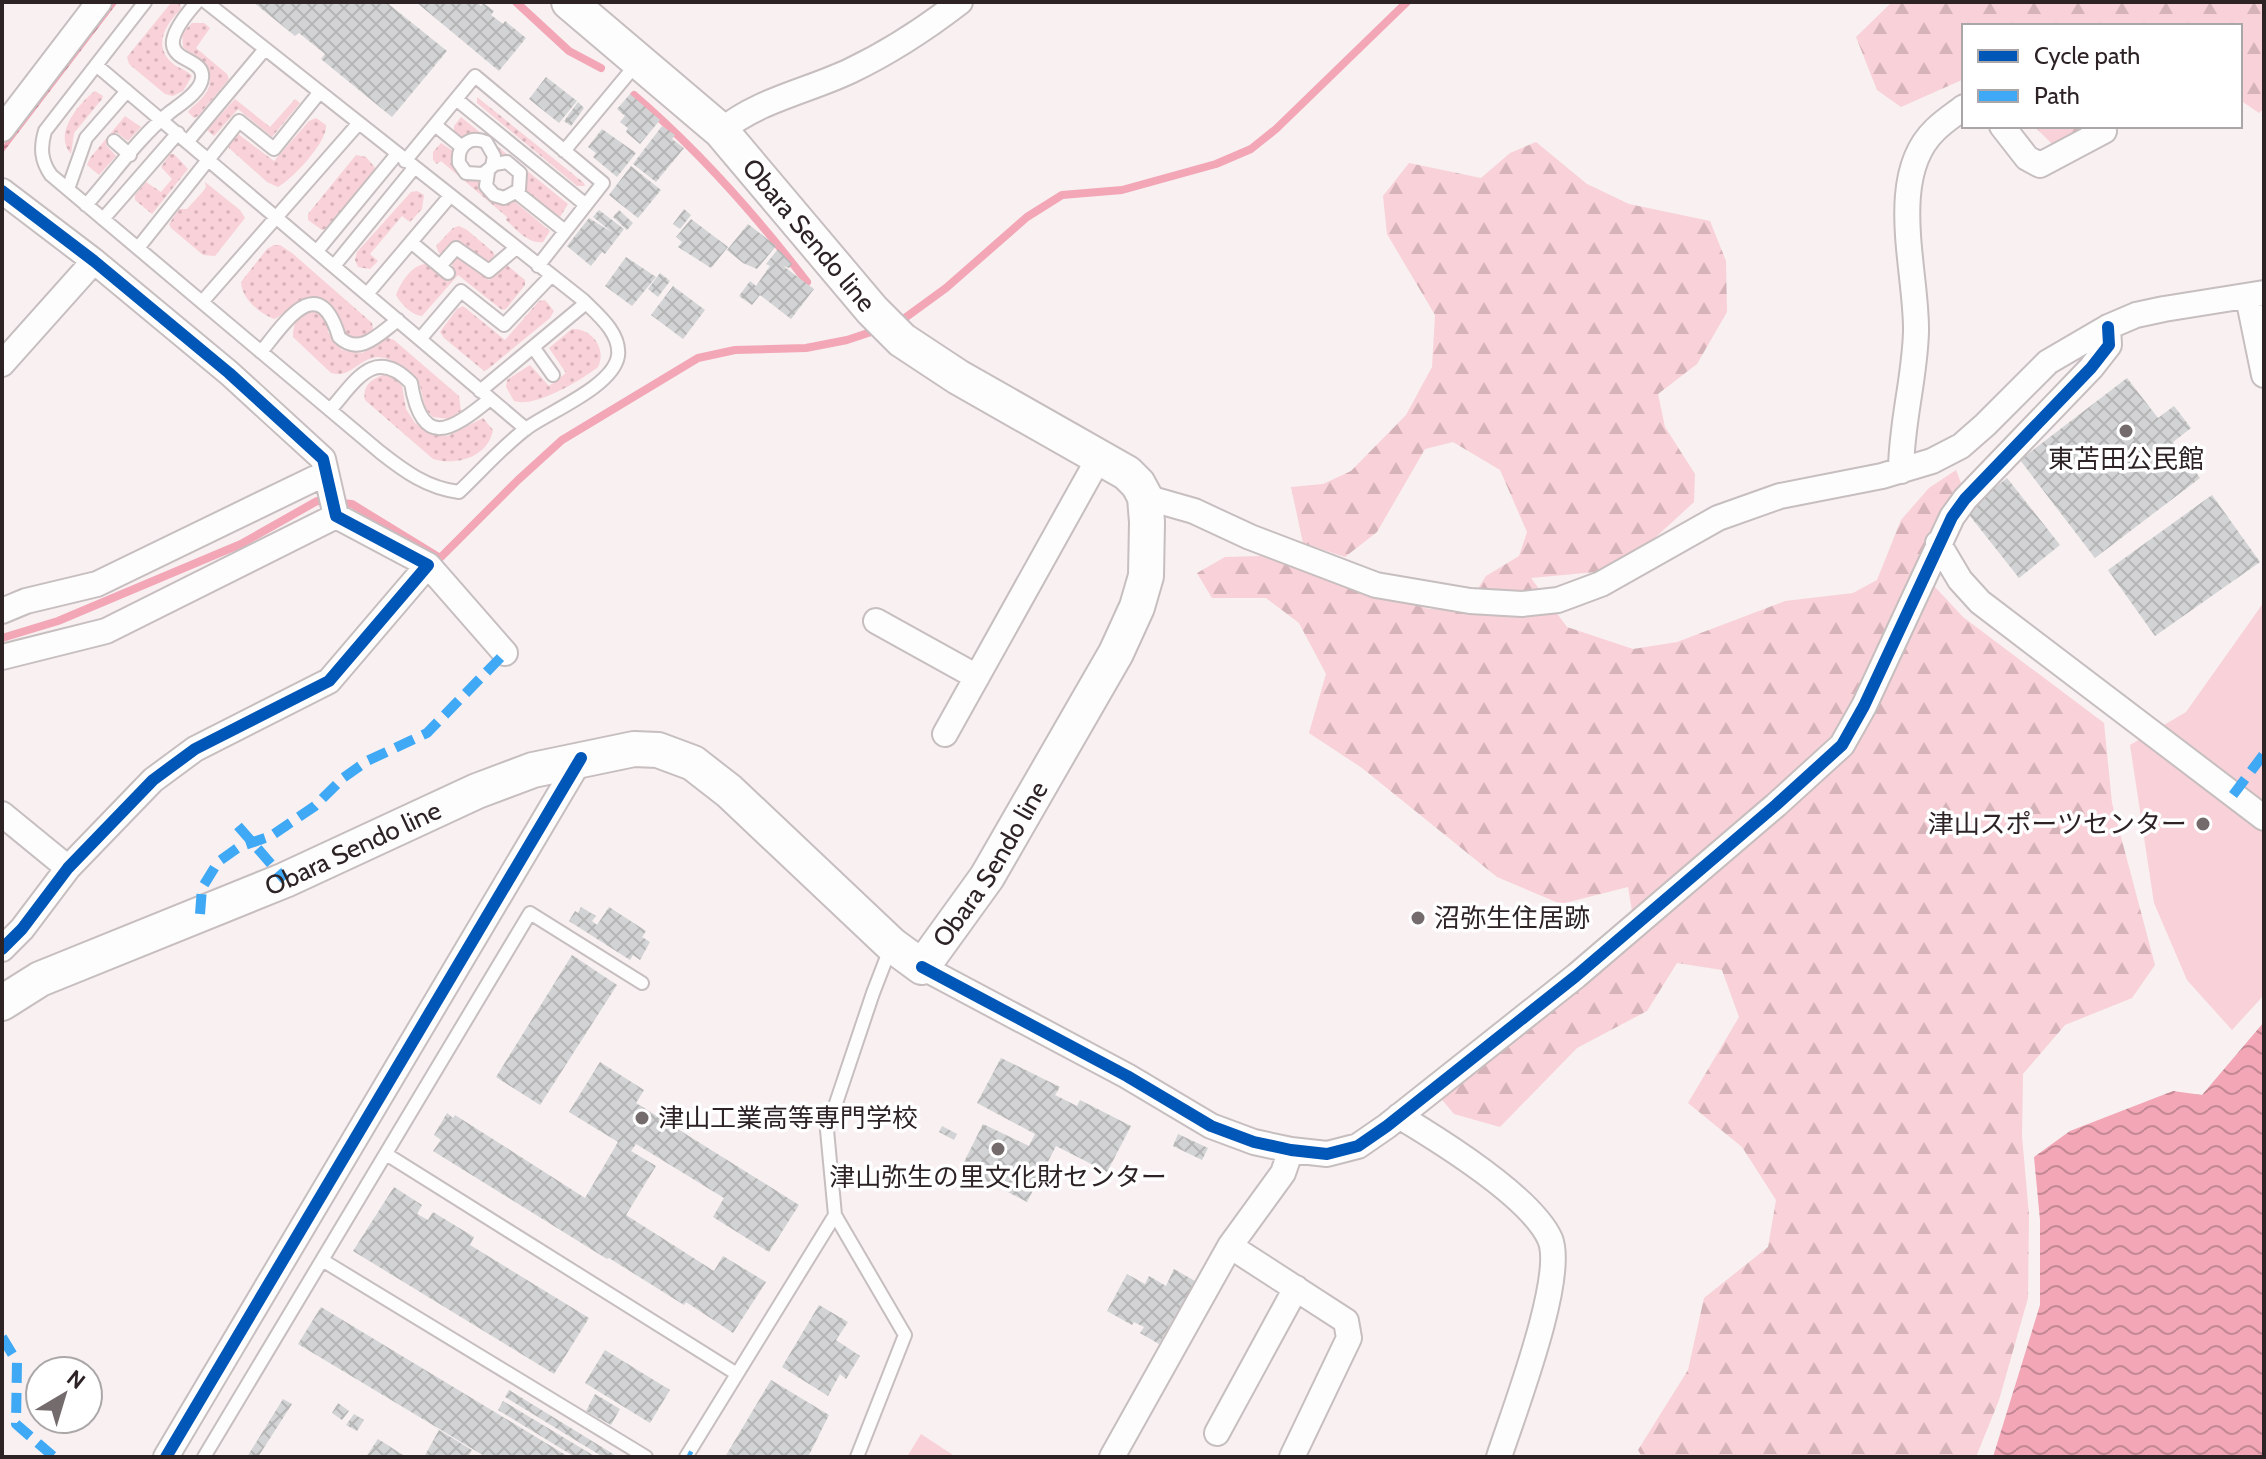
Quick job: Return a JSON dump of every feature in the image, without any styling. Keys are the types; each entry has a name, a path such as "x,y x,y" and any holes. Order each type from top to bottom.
{"main road":[{"name":"Obara Sendo line","path":"2,1003 40,979 285,880 477,791 533,770 634,749 658,750 693,763 729,791 892,945 922,967 987,877 1097,689 1137,607 1146,576 1145,497 1138,484 1100,456 958,377 902,340 872,310 721,131 569,2"}],"street":[{"path":"2,129 99,2"},
{"path":"721,131 730,123 791,93 848,72 914,38 960,2"},
{"path":"1901,471 1916,331 1907,202 1920,150 1933,131 1962,109"},
{"path":"2004,128 2027,158 2040,165 2104,131"},
{"path":"2,191 94,261 229,373 323,459 336,516 428,565 505,653"},
{"path":"2,364 94,261"},
{"path":"1145,497 1194,511 1264,543 1376,585 1470,601 1522,604 1558,600 1601,584 1718,518 1780,496 1901,471 1932,461 1961,446 2048,362 2108,327 2150,312 2256,295 2264,375"},
{"path":"922,967 1127,1076 1211,1126 1254,1142 1291,1150 1327,1154 1358,1146 1576,976 1842,745 1864,706 1952,517 1965,499 2091,368 2109,345 2108,327"},
{"path":"945,734 1100,456"},
{"path":"2,611 26,601 97,584 326,473"},
{"path":"2,657 106,631 336,516"},
{"path":"1938,543 1960,580 1980,602 2264,818"},
{"path":"2,949 22,929 68,868 153,780 195,749 329,681 428,565"},
{"path":"876,621 977,677"},
{"path":"166,1457 581,758"},
{"path":"2,814 68,868"},
{"path":"1399,1116 1498,1183 1532,1214 1551,1240 1553,1268 1549,1302 1499,1457"},
{"path":"1112,1457 1230,1246 1283,1173 1291,1150"},
{"path":"1230,1246 1346,1321 1349,1338 1292,1457"},
{"path":"1217,1433 1296,1288"}],"lane":[{"path":"145,2 45,131 41,143 45,166 86,205 408,474 437,489 459,492 526,429 601,381 613,369 618,354 615,337 586,303 206,2"},
{"path":"86,205 202,78 196,66 178,55 172,42 176,28 197,2"},
{"path":"103,219 265,49"},
{"path":"564,151 640,60"},
{"path":"96,65 526,429"},
{"path":"317,251 405,161 475,76 603,183 538,266"},
{"path":"68,189 86,138 127,91"},
{"path":"138,248 239,121 274,149 319,93"},
{"path":"456,99 586,205"},
{"path":"202,302 358,124"},
{"path":"435,125 462,147"},
{"path":"490,169 472,175 462,169 458,157 462,147 474,140 486,142 493,151 490,169 486,186 494,195 504,198 516,192 521,179 517,168 507,162 490,169"},
{"path":"114,141 130,155"},
{"path":"334,266 405,161"},
{"path":"516,192 565,231"},
{"path":"367,294 450,196"},
{"path":"411,242 444,270 456,248 489,271 516,248"},
{"path":"420,339 461,291 504,325 551,276"},
{"path":"330,410 362,374 372,367 383,365 393,368 411,383 420,416 430,425 438,429 460,423 533,347 586,303"},
{"path":"261,352 299,307 310,304 326,309 332,315 339,337 352,345 369,342 398,320"},
{"path":"533,347 553,375"},
{"path":"204,1457 530,913 642,983"},
{"path":"857,1457 905,1335 835,1215 827,1130 892,945"},
{"path":"386,1154 737,1374"},
{"path":"686,1457 835,1215"},
{"path":"322,1260 646,1457"}],"green space":[{"path":"1892,2 2264,2 2264,108 2259,113 2242,101 2242,24 1962,24 1962,80 1901,107 1877,90 1856,37"},
{"path":"170,4 180,4 181,9 167,27 163,47 172,63 192,76 183,91 173,96 165,94 129,64 127,57"},
{"path":"192,23 204,23 210,28 196,48 229,79 194,118 188,112 202,98 210,83 206,70 183,47 182,33"},
{"path":"95,91 103,96 102,99 74,133 71,154 66,146 66,129 75,111"},
{"path":"477,97 585,186 577,186 477,103"},
{"path":"235,99 270,127 295,99 300,103 272,137 238,109 214,136 207,130"},
{"path":"125,116 141,127 128,141 116,132 106,145 116,156 99,175 87,165 90,158"},
{"path":"461,117 568,204 560,217 523,189 526,178 498,159 498,150 464,139 454,131"},
{"path":"316,118 326,125 316,150 278,187 267,182 229,148 228,144 238,134 274,161 309,121"},
{"path":"2036,128 2081,128 2056,148"},
{"path":"1536,142 1587,184 1629,204 1710,221 1726,261 1727,312 1697,364 1658,394 1665,427 1695,474 1694,502 1645,547 1596,572 1531,578 1567,627 1633,649 1677,642 1785,601 1853,593 1877,580 1901,520 1929,488 1956,470 1961,483 1927,553 1934,586 1963,617 2104,723 2112,803 2155,965 2132,998 2065,1025 2023,1074 2022,1136 2029,1215 2028,1298 1999,1400 1976,1457 1642,1457 1638,1450 1688,1370 1704,1298 1768,1247 1776,1200 1742,1147 1688,1103 1739,1017 1722,970 1677,963 1647,1011 1577,1048 1500,1127 1454,1114 1427,1082 1532,1029 1592,944 1632,911 1628,887 1561,904 1497,877 1362,768 1309,733 1326,674 1299,623 1266,598 1212,598 1197,573 1225,557 1261,556 1429,609 1464,610 1486,576 1519,556 1527,532 1500,470 1453,442 1425,449 1377,532 1345,557 1303,543 1291,487 1323,484 1351,471 1406,415 1432,367 1435,315 1387,234 1383,196 1409,163 1481,178 1510,153"},
{"path":"441,143 456,153 462,174 472,180 481,180 488,197 496,203 514,201 550,231 543,242 523,236 506,220 507,217 441,161 437,164 433,160 433,152"},
{"path":"170,154 174,154 188,169 152,214 135,200 135,195 146,182 161,192 172,179 161,167"},
{"path":"356,155 366,157 377,170 322,230 308,220 308,214"},
{"path":"205,182 240,210 245,218 215,256 203,255 169,224 179,209 187,209 206,188"},
{"path":"411,192 424,195 422,209 410,222 402,216 370,254 378,261 370,269 358,267 355,260 357,252"},
{"path":"459,226 492,251 495,255 487,263 456,240 443,254 439,253 436,246 453,228"},
{"path":"280,245 292,253 372,323 373,329 365,337 345,335 334,309 322,299 314,297 295,304 274,319 257,309 244,294 241,282 267,249"},
{"path":"456,256 462,256 489,280 505,265 508,266 525,280 525,285 502,310 458,275 422,316 414,314 396,295 404,280 411,271 425,264 448,280 455,271 451,262"},
{"path":"545,300 554,311 550,318 484,371 440,332 457,309 463,306 505,340 539,301"},
{"path":"313,310 322,313 330,322 328,332 342,350 362,353 388,338 394,340 459,396 461,411 449,419 433,417 425,405 416,378 388,359 377,357 344,373 331,373 293,337 297,319"},
{"path":"572,329 586,332 596,341 601,353 598,367 545,397 533,401 514,401 506,387 507,380 530,365 549,386 566,373 549,348"},
{"path":"385,374 396,378 402,386 406,409 415,423 434,435 448,436 483,418 493,430 485,447 461,460 433,459 365,400 369,383"},
{"name":"津山スポーツセンター","path":"2264,602 2264,995 2232,1030 2187,980 2154,903 2130,745 2186,712"},
{"path":"921,1434 956,1457 907,1457"}],"water":[{"path":"112,2 118,2 2,154 2,147"},
{"path":"2264,1022 2264,1457 1993,1457 2040,1305 2040,1220 2034,1157 2070,1131 2173,1091 2202,1095"}],"building":[{"path":"253,2 386,2 447,51 392,117 321,59 325,54 299,33 295,36"},
{"path":"416,2 476,2 481,6 483,3 494,11 491,15 503,24 505,21 526,38 499,71"},
{"path":"546,77 577,101 559,123 529,99"},
{"path":"630,94 660,120 640,144 626,132 628,128 620,122 625,116 617,109"},
{"path":"578,102 584,108 571,126 564,121"},
{"path":"662,126 675,135 672,139 684,148 656,182 633,164"},
{"path":"602,129 636,153 617,177 593,157 596,153 588,147"},
{"path":"631,166 661,190 638,218 609,195"},
{"path":"684,209 691,215 680,229 673,224"},
{"path":"599,210 624,229 605,254 602,252 591,266 567,246 589,218 613,233 593,217"},
{"path":"619,210 633,223 627,230 613,217"},
{"path":"691,219 728,247 711,268 678,247 682,242 676,237"},
{"path":"748,224 776,246 757,269 743,263 727,250"},
{"path":"778,249 792,264 789,268 783,266 814,289 791,319 760,295 752,305 739,296 750,281 756,286 770,266 766,264"},
{"path":"626,257 656,277 632,306 605,286"},
{"path":"660,273 670,281 658,297 648,289"},
{"path":"673,286 705,310 683,339 651,315"},
{"path":"2127,378 2158,418 2174,406 2191,428 2173,442 2200,478 2095,558 2020,460"},
{"path":"2007,478 2060,545 2019,578 1966,511"},
{"path":"2212,495 2260,562 2155,636 2108,570"},
{"path":"581,907 596,916 592,921 597,925 609,907 646,931 642,937 650,942 640,960 633,955 630,960 569,921"},
{"path":"572,955 617,985 540,1105 496,1077"},
{"path":"1001,1058 1060,1087 1055,1095 1077,1106 1080,1100 1131,1126 1107,1172 1056,1146 1027,1202 961,1168 983,1124 1029,1146 1035,1134 977,1103"},
{"path":"600,1062 644,1090 636,1103 799,1205 769,1252 713,1217 724,1198 636,1144 631,1151 656,1166 626,1215 714,1271 723,1256 766,1282 733,1333 433,1151 441,1140 434,1135 447,1113 453,1118 455,1115 585,1198 618,1142 569,1112"},
{"path":"942,1126 957,1134 954,1140 939,1132"},
{"path":"1178,1134 1208,1148 1202,1160 1173,1146"},
{"path":"394,1187 422,1205 417,1214 428,1220 433,1212 474,1237 470,1245 589,1318 554,1374 353,1251"},
{"path":"1174,1269 1195,1281 1159,1344 1140,1333 1144,1327 1134,1322 1132,1325 1107,1311 1127,1274 1145,1284 1149,1276 1166,1286"},
{"path":"819,1305 848,1322 836,1340 860,1356 846,1379 840,1374 828,1396 782,1367"},
{"path":"321,1307 569,1457 486,1457 298,1344"},
{"path":"605,1350 670,1390 650,1423 585,1383"},
{"path":"771,1380 829,1415 808,1457 725,1457"},
{"path":"509,1390 618,1457 603,1457 505,1397"},
{"path":"595,1394 620,1409 611,1425 586,1411"},
{"path":"283,1399 292,1404 258,1457 247,1457"},
{"path":"503,1401 596,1457 575,1457 498,1410"},
{"path":"338,1403 349,1411 342,1420 332,1413"},
{"path":"354,1414 364,1420 357,1431 346,1425"},
{"path":"439,1430 472,1450 468,1457 424,1457"},
{"path":"378,1439 403,1455 402,1457 366,1457"}],"waterway":[{"path":"516,2 569,51 601,68"},
{"path":"898,323 946,288 1027,217 1062,195 1122,190 1216,164 1251,149 1276,129 1407,2"},
{"path":"634,95 725,184 807,282"},
{"path":"2,638 58,621 241,544 317,501 352,504 440,558 562,440 698,358 735,350 806,348 877,330"}],"marked path":[{"path":"200,914 202,888 218,862 239,847 271,836 315,806 343,778 367,761 427,733 505,653"},
{"path":"2233,795 2264,754"},
{"path":"238,826 285,880"},
{"path":"2,1337 17,1362 16,1424 54,1457"},
{"path":"687,1455 691,1457"}],"cycle path":[{"path":"2,191 94,261 229,373 323,459 336,516 428,565 329,681 195,749 153,780 68,868 22,929 2,949"},
{"path":"922,967 1127,1076 1211,1126 1254,1142 1291,1150 1327,1154 1358,1146 1576,976 1842,745 1864,706 1952,517 1965,499 2091,368 2109,345 2108,327"},
{"path":"166,1457 581,758"}],"place":[{"name":"東苫田公民館","path":"2126,431"},
{"name":"津山スポーツセンター","path":"2203,824"},
{"name":"沼弥生住居跡","path":"1418,918"},
{"name":"津山工業高等専門学校","path":"642,1118"},
{"name":"津山弥生の里文化財センター","path":"998,1149"}]}
